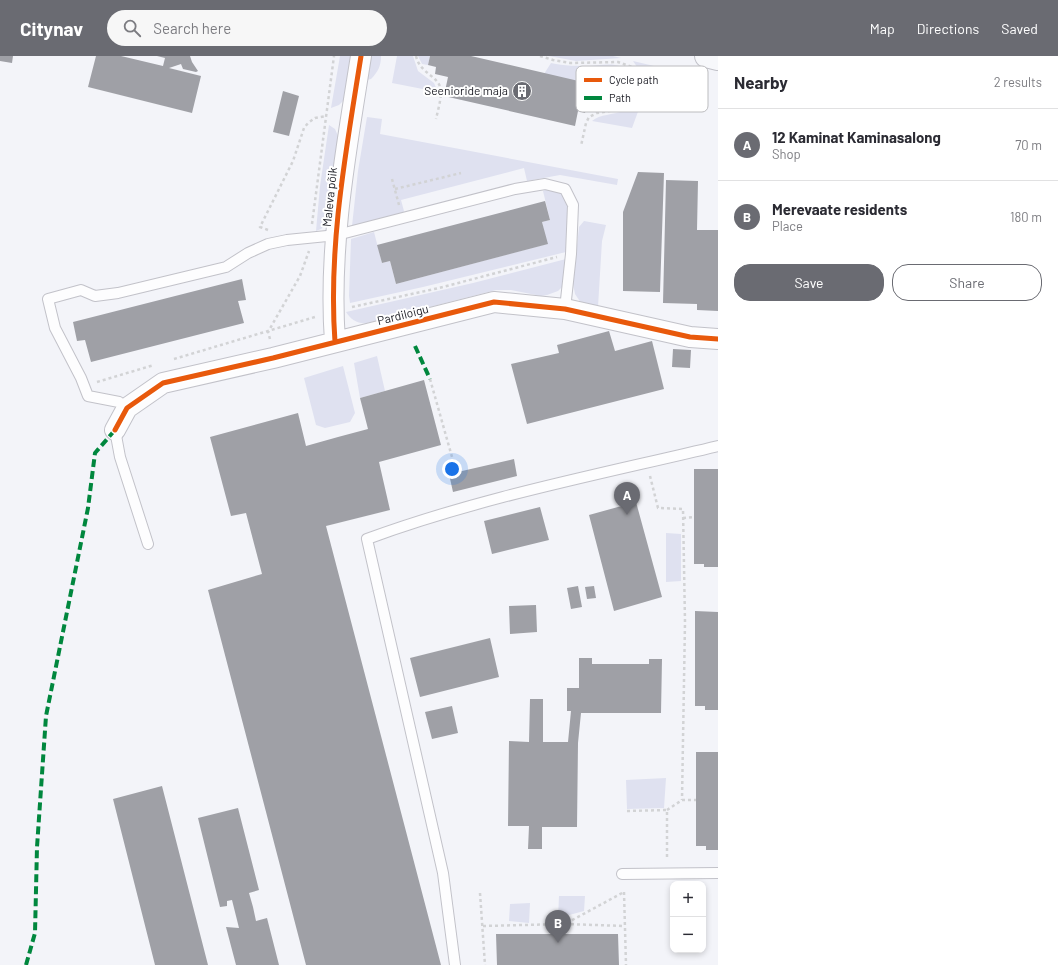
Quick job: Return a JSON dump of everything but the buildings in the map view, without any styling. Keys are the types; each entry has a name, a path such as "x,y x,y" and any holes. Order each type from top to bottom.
{"street":[{"name":"Maleva põik","path":"335,342 333,312 336,235 340,192 361,56"},
{"path":"706,56 718,59"},
{"name":"Pardiloigu","path":"115,430 127,408 163,383 274,358 494,302 565,309 690,337 718,339"}],"lane":[{"path":"127,408 119,402 88,396 81,378 56,328 48,299 81,290 95,296 118,293 226,267 248,253 268,244 287,240 310,239 336,235 515,189 546,184 565,189 573,205 571,254 565,309"},
{"path":"115,430 120,457 148,544"},
{"path":"455,965 443,873 367,539 482,502 718,446"},
{"path":"623,879 718,873"}],"path":[{"path":"274,358 268,332 300,276 309,253 334,56"},
{"path":"416,56 419,67 440,86 440,98 436,119"},
{"path":"540,56 570,63 618,62 629,66"},
{"path":"581,146 586,123 589,117 602,112"},
{"path":"287,240 284,235 260,227 293,161 304,128 315,118 327,116"},
{"path":"395,189 461,173"},
{"path":"392,179 402,219"},
{"path":"439,288 571,254"},
{"path":"430,379 452,457"},
{"path":"650,476 658,508 683,509 685,622 682,800"},
{"path":"683,518 694,517"},
{"path":"627,811 667,810 682,800 696,800"},
{"path":"667,810 668,864"},
{"path":"623,879 626,965"},
{"path":"565,924 624,892"},
{"path":"480,893 485,965"},
{"path":"483,926 565,924 625,926"}],"shaded area":[{"path":"340,56 351,56 344,100 339,105 331,108"},
{"path":"371,56 381,56 379,69 371,79 367,80"},
{"path":"397,56 413,56 418,71 434,83 438,92 392,83"},
{"path":"418,56 430,56 428,65 422,64"},
{"path":"549,56 613,56 621,58 576,61"},
{"path":"633,61 654,66 636,66"},
{"path":"551,63 576,66 576,81 544,74"},
{"path":"603,65 618,66 591,66"},
{"path":"619,112 638,112 632,128 592,121 603,116"},
{"path":"367,117 382,119 380,134 618,179 617,185 560,175 527,181 524,168 401,200 404,211 403,213 352,226 358,171"},
{"path":"329,125 335,129 338,136 327,223 321,229 316,231 320,186"},
{"path":"545,188 562,193 568,207 569,229 566,252 423,287 350,303 351,239 374,232 382,263 390,261 396,284 547,244 542,222 550,220 543,191"},
{"path":"584,221 606,225 602,241 598,307 581,303 575,294 573,284 579,227"},
{"path":"566,259 563,286 558,291 547,295 541,296 511,290 496,290 367,323 355,321 346,312 473,283"},
{"path":"377,356 385,391 360,398 354,363"},
{"path":"343,366 355,413 350,422 325,428 316,425 304,378"},
{"path":"666,533 681,534 681,581 666,582"},
{"path":"666,778 664,808 627,809 626,780"},
{"path":"559,896 585,896 584,911 558,918"},
{"path":"530,903 529,923 509,921 510,904"}],"marked path":[{"path":"415,346 430,379"},
{"path":"26,965 35,933 37,847 46,716 88,508 95,453 115,430"}],"cycle path":[{"path":"335,342 333,306 336,234 344,163 361,56"},
{"path":"115,430 127,408 163,383 273,358 494,302 565,309 690,337 718,339"}],"place":[{"name":"Seenioride maja","path":"522,91"},
{"name":"12 Kaminat Kaminasalong","path":"627,515"},
{"name":"Merevaate residents","path":"558,943"}]}
